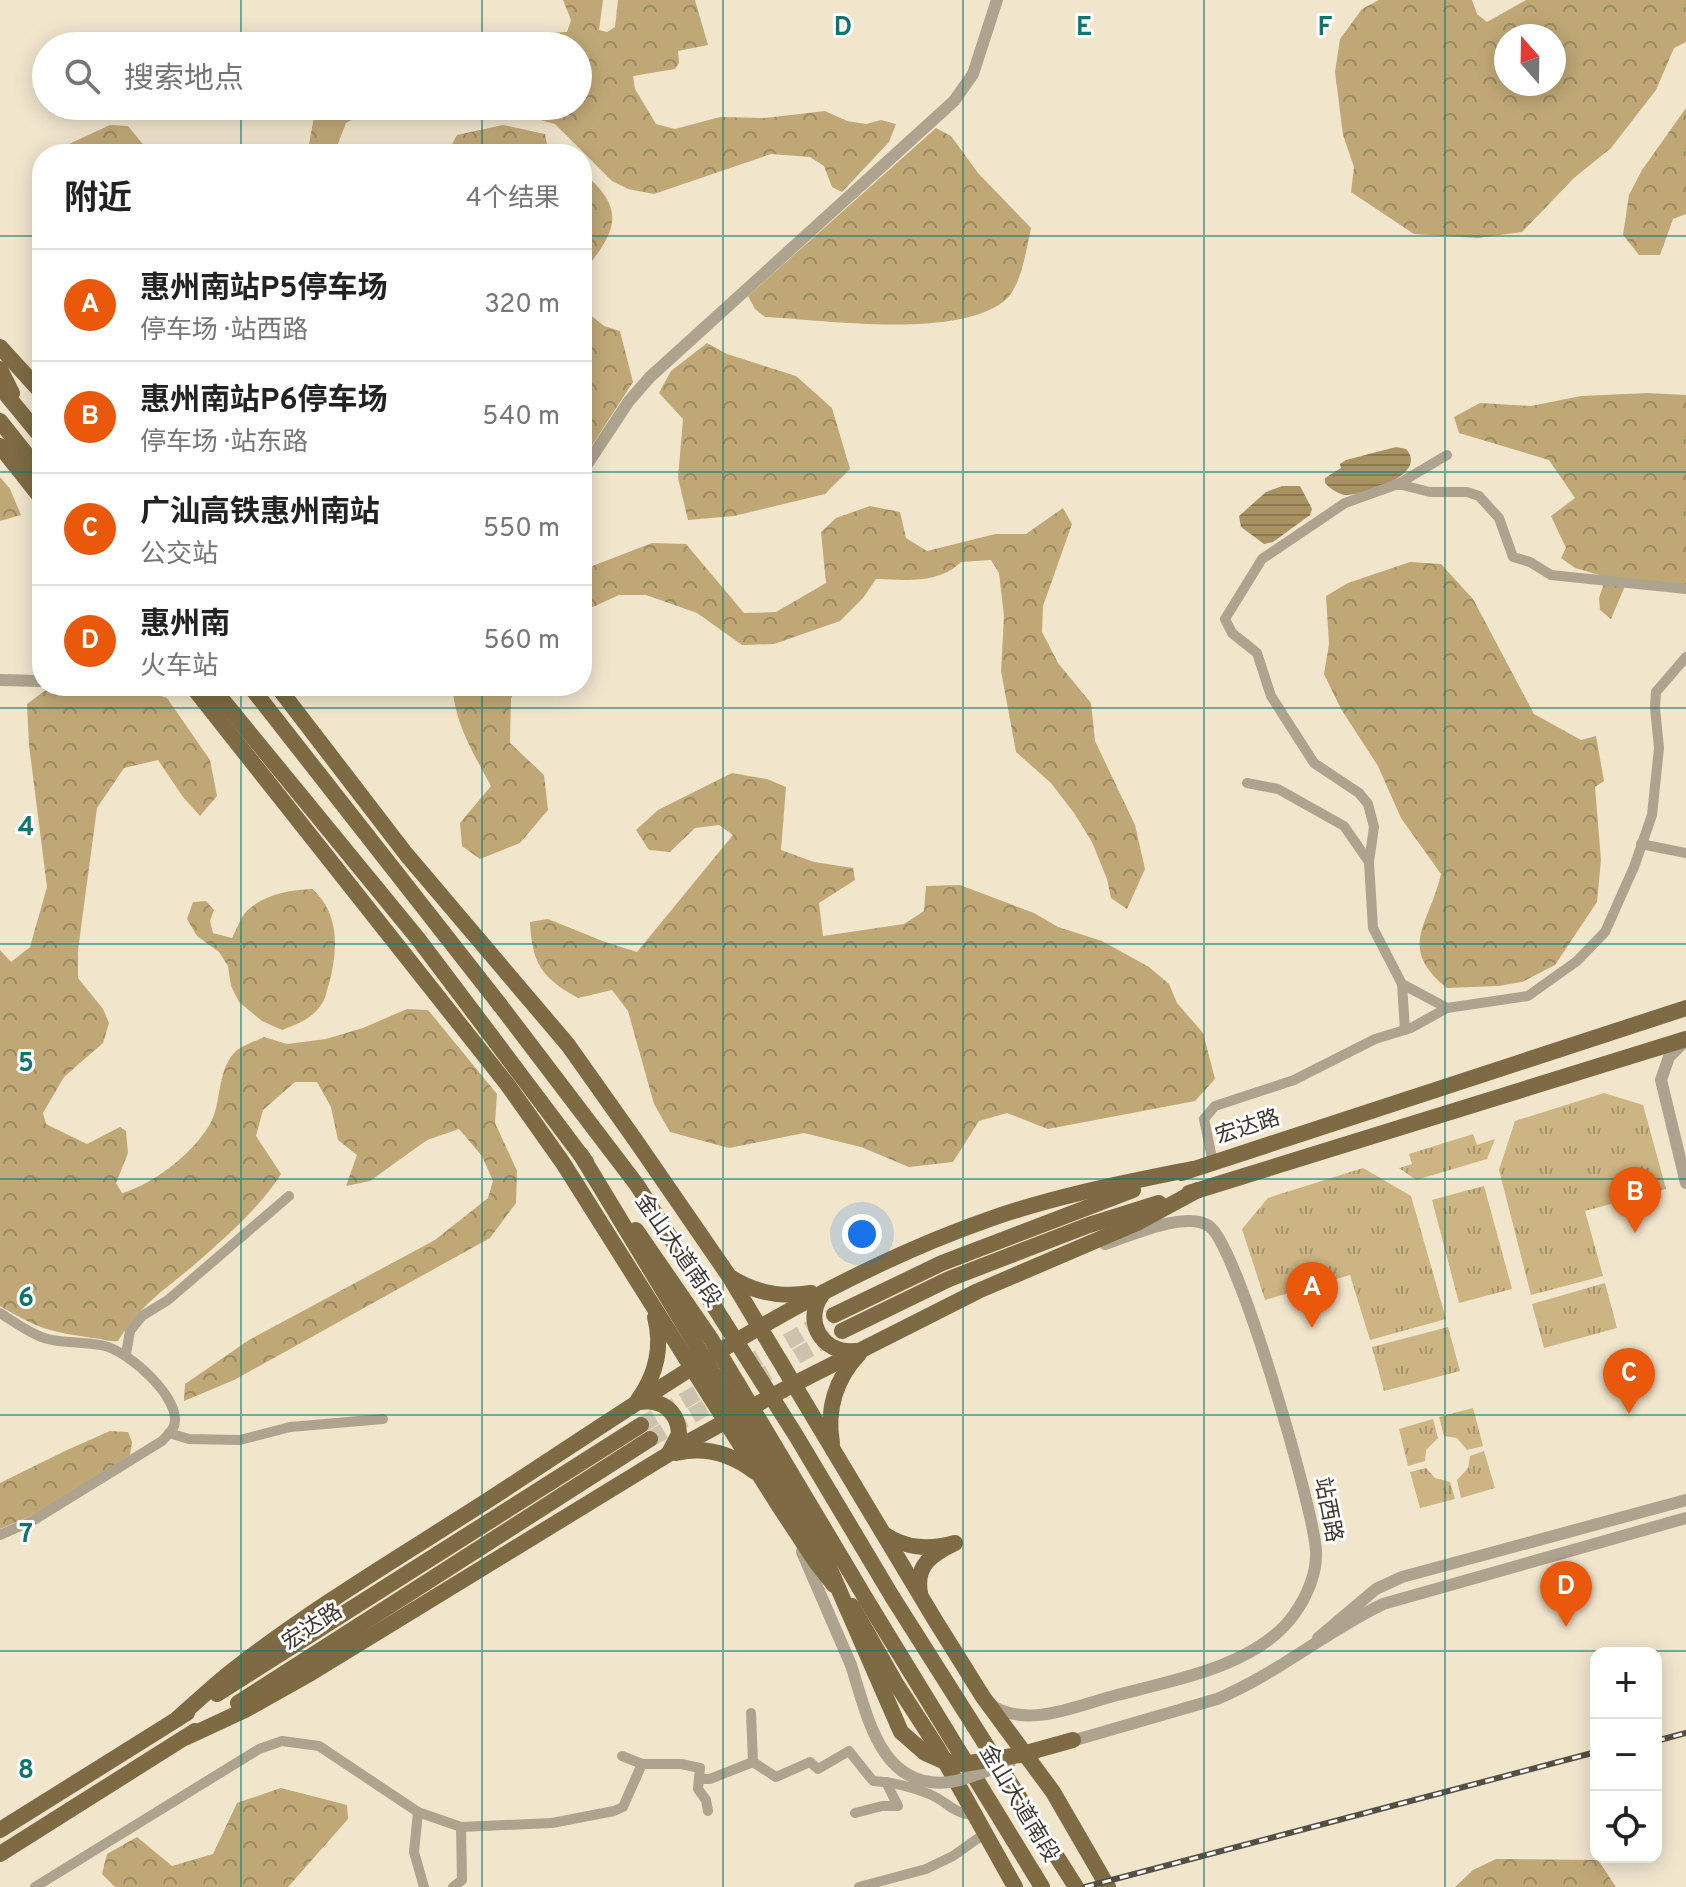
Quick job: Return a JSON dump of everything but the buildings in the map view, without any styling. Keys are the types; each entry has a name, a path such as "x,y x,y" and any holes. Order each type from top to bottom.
{"main road":[{"path":"0,347 32,382"},
{"path":"0,369 24,416"},
{"path":"0,387 32,426"},
{"path":"2,430 32,463"},
{"path":"2,430 32,482"},
{"path":"200,696 507,1084 563,1163 779,1506 816,1562 853,1607 895,1682 937,1747 1015,1887"},
{"name":"金山大道南段","path":"219,696 419,940 581,1155 711,1339 1042,1887"},
{"name":"金山大道南段","path":"258,696 637,1185 1076,1887"},
{"path":"285,696 406,854 568,1045 729,1276 921,1599 983,1697 1053,1792 1108,1887"},
{"path":"309,758 406,854"},
{"path":"283,776 349,882"},
{"name":"宏达路","path":"834,1315 942,1263 1083,1207 1686,1008"},
{"name":"宏达路","path":"842,1331 949,1279 1089,1225 1686,1040"},
{"path":"581,1155 825,1558 901,1732 925,1753 943,1761 963,1764 1019,1755 1073,1740"},
{"path":"177,1719 231,1671 334,1600 692,1368 830,1288 986,1220 1074,1193 1192,1169"},
{"path":"187,1737 245,1710 311,1673 664,1457 794,1384 978,1291 1137,1223 1198,1190"},
{"path":"729,1276 758,1291 780,1295 803,1295 830,1288"},
{"path":"830,1288 814,1308 814,1322 819,1335 833,1348 846,1352 866,1347"},
{"path":"635,1404 651,1378 659,1346 655,1316 647,1297"},
{"path":"833,1449 830,1417 838,1386 855,1358 866,1347"},
{"path":"635,1404 647,1401 659,1403 674,1415 679,1434 675,1446 664,1457"},
{"name":"宏达路","path":"0,1830 646,1432 187,1737 0,1854"},
{"path":"664,1457 682,1452 711,1451 739,1461 763,1479"},
{"path":"881,1532 919,1548 955,1543 933,1553 925,1562 918,1579 921,1599"}],"street":[{"path":"592,457 629,401 650,377 954,101 973,74 997,0"},
{"path":"1405,1030 1402,984 1373,928 1369,862 1374,827 1368,804 1359,793 1314,763 1271,696 1257,653 1232,633 1225,619 1262,559 1345,503 1398,484 1447,455"},
{"path":"1398,484 1430,492 1467,492 1479,496 1499,518 1513,557 1530,562 1551,575 1686,589"},
{"path":"1213,1163 1204,1119 1215,1106 1294,1080 1375,1039 1405,1030 1447,1008 1528,996 1577,961 1605,932 1652,815 1659,748 1656,692 1686,657"},
{"path":"0,680 32,681"},
{"path":"1247,783 1278,789 1344,826 1369,862"},
{"path":"1641,844 1686,853"},
{"path":"1402,984 1447,1008"},
{"path":"1686,1040 1669,1057 1661,1080 1686,1183"},
{"path":"126,1354 130,1331 142,1316 168,1300 289,1196"},
{"name":"站西路","path":"983,1697 1002,1711 1031,1716 1161,1684 1216,1666 1256,1649 1285,1626 1301,1605 1314,1568 1314,1535 1289,1435 1251,1317 1218,1234 1204,1223 1186,1220 1102,1245 1074,1250"},
{"path":"0,1313 43,1338 107,1346 126,1354 151,1377 171,1405 174,1427 162,1441 119,1470 34,1520 0,1535"},
{"path":"169,1433 189,1439 240,1440 290,1427 383,1419"},
{"path":"1306,1648 1376,1589 1402,1577 1686,1500"},
{"path":"779,1506 830,1613 880,1746 898,1768 923,1780 940,1782 957,1780 1073,1740 1217,1699 1258,1681 1357,1616 1406,1596 1686,1518"},
{"path":"751,1713 753,1762"},
{"path":"35,1887 259,1749 282,1741 319,1746 418,1812 461,1827 552,1823 614,1811 623,1807 642,1764"},
{"path":"753,1762 776,1777 810,1762 818,1769 849,1751 873,1781 930,1794 960,1814 974,1815"},
{"path":"622,1756 642,1764 681,1764 700,1768 698,1789 706,1800 708,1811"},
{"path":"699,1779 710,1779 753,1762"},
{"path":"855,1813 882,1806 898,1806 886,1782"},
{"path":"418,1812 414,1852 424,1887"},
{"path":"453,1887 462,1880 461,1827"},
{"path":"859,1887 926,1869 953,1856 984,1834"}],"green space":[{"path":"563,0 603,0 599,30 607,32 615,27 618,0 695,0 708,45 678,51 679,63 675,69 633,76 635,89 656,124 675,129 720,117 765,118 825,111 847,121 866,124 881,120 896,124 889,142 842,192 832,187 824,166 810,157 771,154 654,194 628,189 612,181 592,161 592,144 575,144 555,124 540,120 592,120 592,32 567,32 571,20"},
{"path":"1379,0 1472,0 1477,14 1487,22 1526,0 1686,0 1686,42 1674,48 1656,90 1611,148 1574,178 1522,232 1478,238 1414,234 1351,192 1354,167 1343,135 1335,72 1340,39 1362,9"},
{"path":"1686,108 1686,214 1673,219 1660,255 1639,255 1623,235 1629,195 1642,170"},
{"path":"313,120 352,120 346,123 338,144 309,144"},
{"path":"110,125 128,126 143,144 69,144"},
{"path":"503,125 545,134 547,144 452,144 457,135"},
{"path":"936,128 951,136 978,173 1031,228 1015,287 1003,302 981,313 922,324 765,317 755,309 748,296"},
{"path":"592,181 609,204 612,216 607,238 592,260"},
{"path":"592,316 604,326 620,331 633,382 592,446"},
{"path":"707,343 727,354 796,376 832,408 850,469 825,494 734,516 688,520 678,478 683,419 659,393 671,371"},
{"path":"1686,395 1686,584 1625,586 1611,619 1600,610 1599,598 1606,577 1575,568 1561,558 1566,548 1551,516 1575,498 1549,460 1459,433 1454,417 1480,403 1531,406 1581,396"},
{"path":"0,477 10,489 21,515 0,521"},
{"path":"870,506 900,512 906,538 927,551 995,534 1026,534 1063,508 1072,524 1043,606 1042,632 1058,663 1091,703 1095,741 1135,825 1145,869 1127,909 1111,898 1092,842 1074,813 1051,783 1016,752 1001,671 1004,616 999,573 991,560 961,562 943,574 922,579 876,579 863,598 840,621 774,644 742,645 697,613 646,595 619,595 592,607 592,566 652,543 686,544 744,613 776,612 826,583 821,532 836,518"},
{"path":"1410,562 1441,564 1473,599 1534,714 1581,740 1596,736 1604,781 1595,787 1601,860 1597,902 1555,965 1522,982 1447,988 1423,960 1421,934 1441,874 1401,818 1378,766 1341,709 1324,674 1329,644 1326,596 1348,583"},
{"path":"38,696 167,698 210,760 217,796 200,816 158,760 124,768 97,808 78,950 78,978 103,1009 109,1023 103,1043 64,1077 43,1113 46,1124 87,1144 120,1127 126,1131 128,1153 116,1183 122,1193 162,1173 199,1139 214,1115 226,1065 242,1047 264,1037 287,1044 326,1039 363,1028 407,1009 428,1010 497,1094 495,1123 517,1171 516,1203 490,1238 234,1380 184,1401 185,1384 249,1340 435,1240 488,1198 493,1181 482,1156 459,1129 427,1140 370,1181 346,1186 357,1155 338,1140 331,1107 317,1082 295,1082 263,1110 256,1136 281,1174 244,1219 156,1296 118,1341 45,1328 0,1306 0,950 11,962 30,947 47,887 29,745 27,704"},
{"path":"454,696 512,696 510,743 544,775 548,810 520,843 480,859 462,846 460,823 491,786 461,725"},
{"path":"732,773 767,779 786,787 781,850 814,862 853,868 855,880 819,903 823,936 904,924 924,911 926,886 960,885 1034,913 1058,927 1102,941 1149,967 1169,984 1177,1003 1203,1033 1215,1079 1195,1101 1048,1129 1007,1113 979,1121 953,1162 909,1167 861,1147 804,1133 729,1148 670,1132 654,1104 628,1011 612,990 578,998 556,984 537,959 530,922 548,919 637,952 733,835 719,825 695,828 670,852 649,850 636,830 658,810"},
{"path":"312,889 328,909 332,921 335,946 332,971 319,1008 305,1020 282,1030 262,1021 239,1002 231,986 228,966 219,952 197,936 187,919 193,902 206,901 214,910 210,921 213,933 232,938 244,915 256,904 279,894"},
{"path":"1604,1093 1643,1105 1666,1189 1585,1211 1603,1276 1531,1295 1499,1170 1515,1121"},
{"path":"1473,1134 1477,1145 1495,1139 1487,1159 1416,1180 1399,1168 1412,1164 1409,1154"},
{"path":"1363,1168 1411,1196 1446,1319 1370,1340 1350,1275 1265,1300 1242,1229 1268,1198"},
{"path":"1484,1186 1512,1289 1459,1303 1432,1200"},
{"path":"1605,1283 1617,1328 1544,1348 1532,1304"},
{"path":"1448,1327 1460,1371 1384,1391 1372,1347"},
{"path":"1473,1408 1483,1446 1467,1450 1457,1438 1444,1436 1439,1417"},
{"path":"1433,1419 1438,1438 1426,1450 1425,1461 1408,1466 1399,1429"},
{"path":"110,1431 128,1432 132,1442 130,1455 52,1507 0,1529 0,1483"},
{"path":"1484,1451 1495,1488 1461,1498 1457,1480 1468,1468 1470,1456"},
{"path":"1426,1468 1435,1478 1450,1482 1455,1499 1420,1508 1410,1472"},
{"path":"281,1788 347,1805 348,1819 288,1887 115,1887 102,1874 107,1854 137,1837 172,1866 213,1854 237,1803"},
{"path":"1496,1859 1590,1860 1590,1863 1600,1863 1616,1887 1455,1887 1473,1870"}],"shaded area":[{"path":"1396,447 1406,449 1411,458 1409,467 1393,481 1347,495 1325,483 1325,478 1341,468 1340,464 1346,460"},
{"path":"1282,486 1300,486 1312,509 1310,515 1273,542 1264,544 1241,527 1239,516 1266,492"}],"tunnel":[{"path":"641,1425 834,1315"},
{"path":"650,1439 842,1331"}],"railway":[{"path":"1662,1739 1686,1733"},
{"path":"1085,1887 1590,1754"}],"place":[{"name":"惠州南站P6停车场","path":"1635,1233"},
{"name":"惠州南站P5停车场","path":"1312,1328"},
{"name":"广汕高铁惠州南站","path":"1629,1414"},
{"name":"惠州南","path":"1566,1627"}]}
